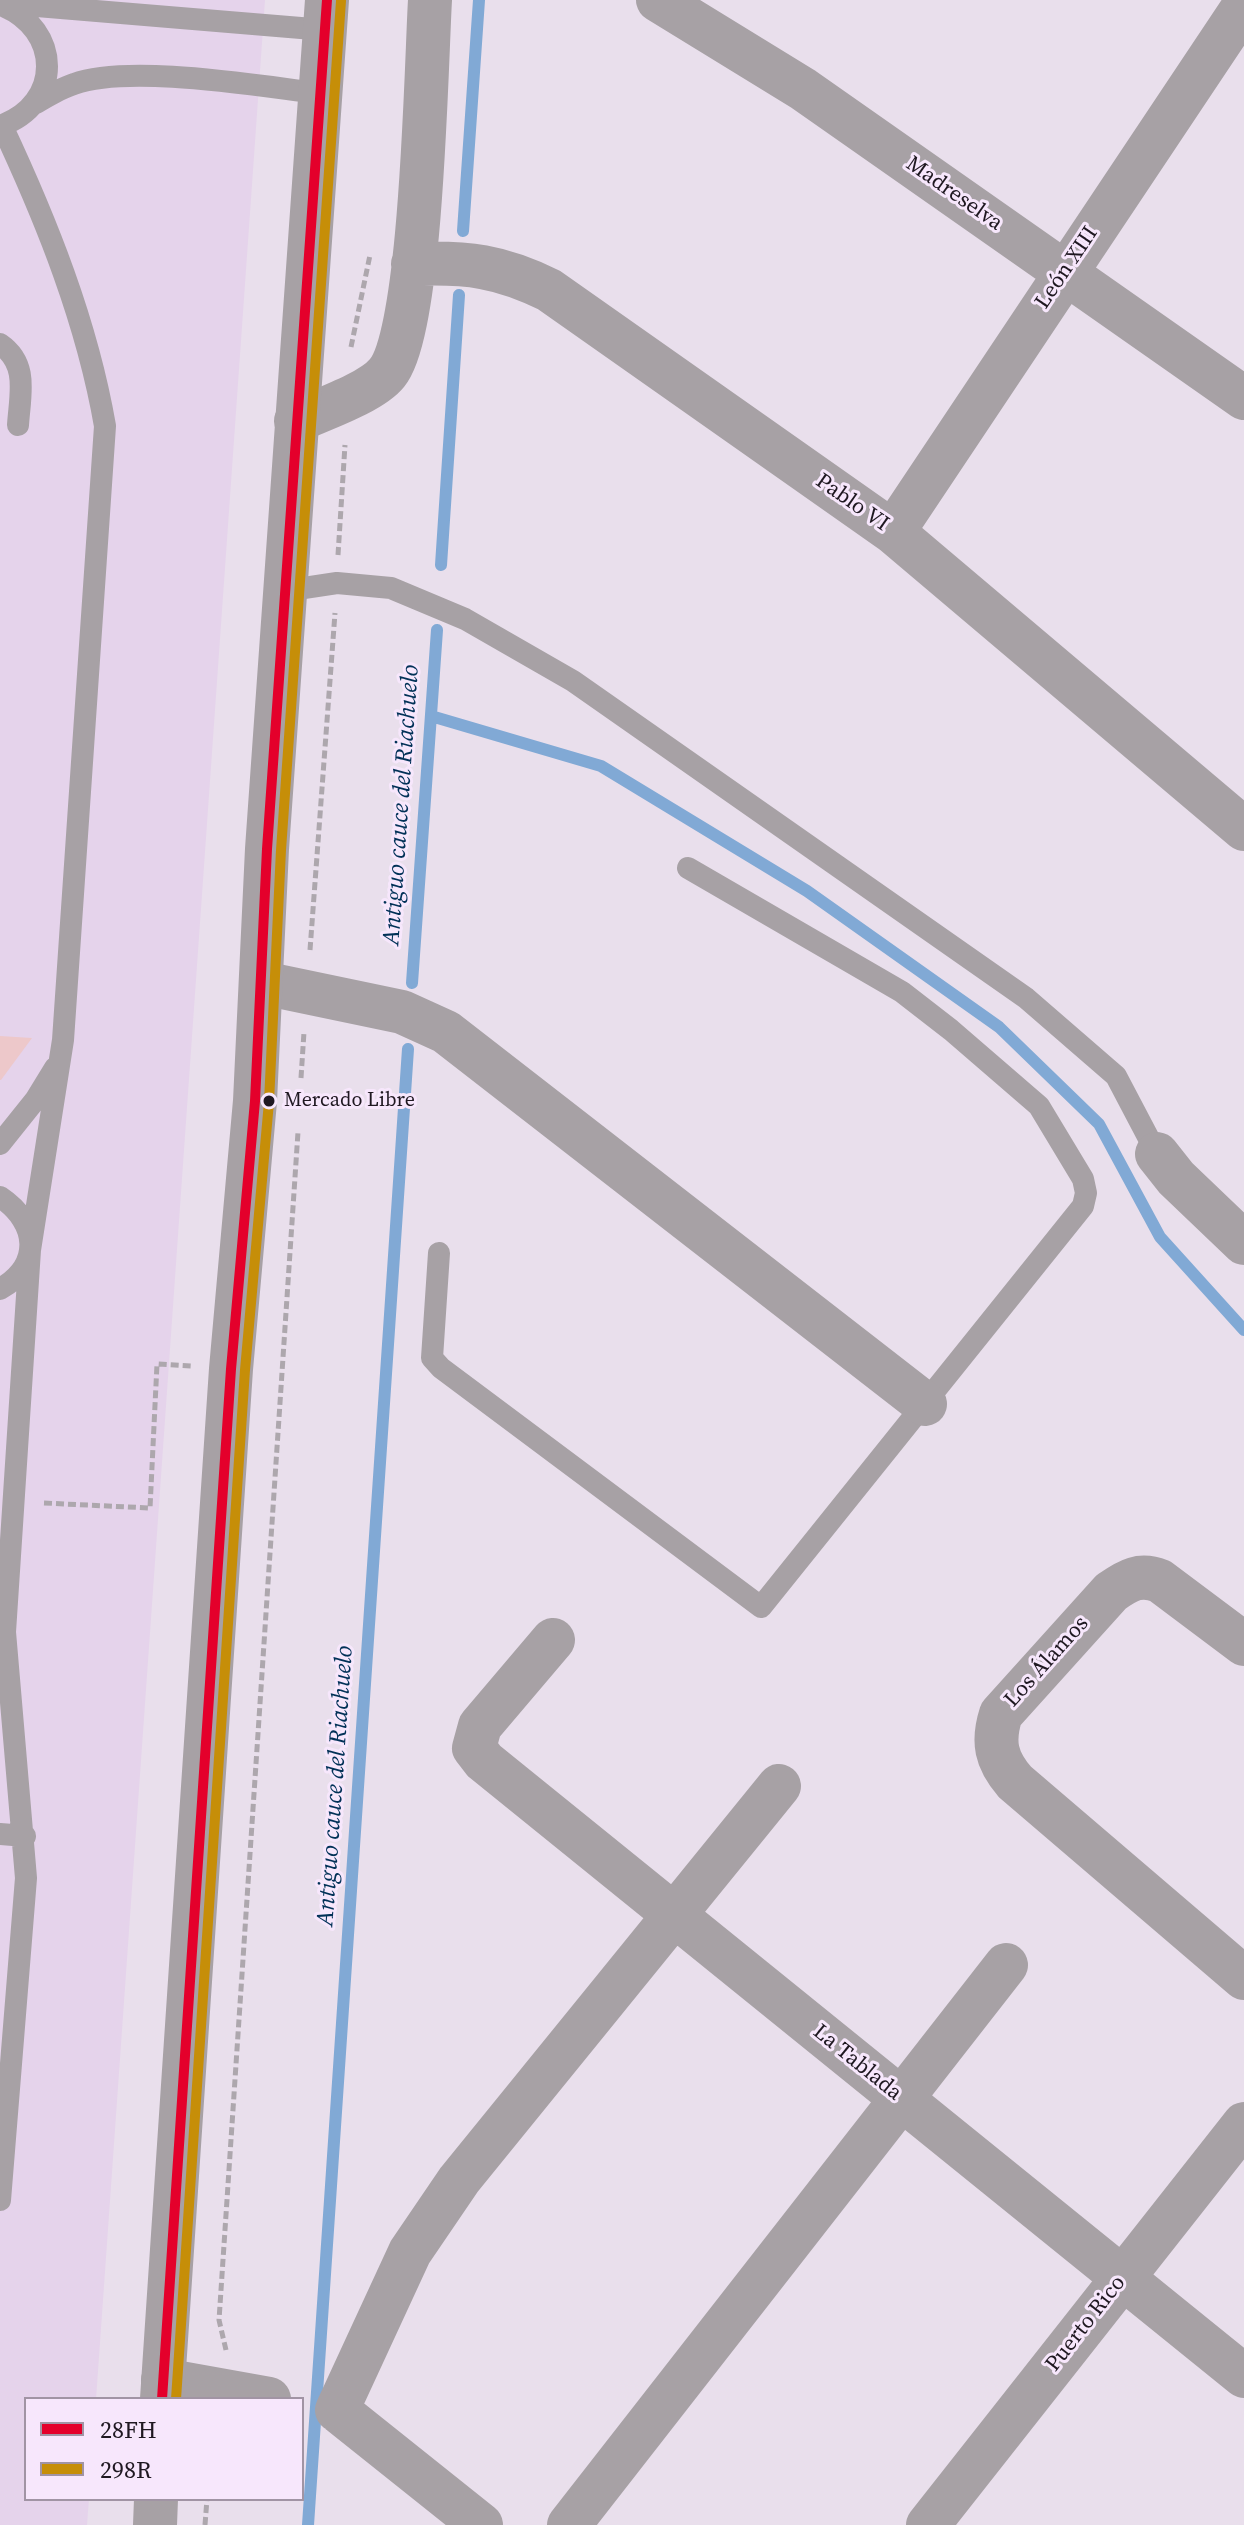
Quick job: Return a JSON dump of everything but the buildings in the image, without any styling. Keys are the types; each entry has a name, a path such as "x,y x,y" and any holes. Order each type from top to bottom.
{"street":[{"path":"296,421 385,377 397,359 413,264 430,0"},
{"name":"Madreselva","path":"658,0 803,89 1244,398"},
{"path":"257,2397 227,2392 163,2390 231,1369 263,983 284,591 326,15"},
{"name":"León XIII","path":"893,532 1230,15"},
{"name":"Pablo VI","path":"413,264 468,262 514,273 549,290 893,532 1244,829"},
{"path":"263,983 402,1012 446,1032 925,1404"},
{"path":"1157,1154 1176,1178 1244,1243"},
{"name":"Los Álamos","path":"1244,1644 1160,1581 1147,1576 1129,1579 1111,1592 1001,1714 994,1734 1003,1769 1015,1782 1244,1978"},
{"name":"La Tablada","path":"553,1640 480,1726 474,1748 484,1761 1244,2376"},
{"path":"481,2525 324,2408 410,2252 459,2180 779,1786"},
{"path":"569,2525 1006,1965"},
{"name":"Puerto Rico","path":"928,2525 1244,2124"},
{"path":"155,2525 156,2501"}],"lane":[{"path":"0,4 326,15"},
{"path":"0,4 17,11 33,24 43,42 48,63 45,84 36,103"},
{"path":"0,2200 26,1878 25,1836 3,1632 30,1250 63,1040 105,426 90,354 37,201 1,126 21,117 36,103 76,83 124,77 200,80 318,93"},
{"path":"0,344 11,352 21,368 18,425"},
{"path":"284,591 337,583 391,588 479,627 573,681 1026,998 1116,1076 1157,1154"},
{"path":"439,1253 432,1358 441,1368 761,1607 1083,1206 1086,1193 1083,1179 1039,1106 951,1030 902,992 688,868"},
{"path":"0,1144 54,1070 63,1040"},
{"path":"0,1197 24,1219 30,1250 15,1280 0,1289"},
{"path":"0,1834 25,1836"}],"path":[{"path":"301,1087 352,332 372,243"},
{"path":"227,2392 227,2357 219,2320 299,1119"},
{"path":"35,1502 150,1508 157,1364 281,1372"},
{"path":"205,2525 207,2501"}],"shaded area":[{"path":"0,0 265,0 96,2397 24,2397 24,2501 89,2501 87,2525 0,2525"},
{"path":"0,1036 32,1038 1,1080 0,1080"}],"waterway":[{"name":"Antiguo cauce del Riachuelo","path":"463,231 479,0"},
{"name":"Antiguo cauce del Riachuelo","path":"441,565 459,295"},
{"name":"Antiguo cauce del Riachuelo","path":"412,983 437,630"},
{"path":"431,716 601,766 807,891 999,1027 1099,1124 1160,1237 1244,1330"},
{"name":"Antiguo cauce del Riachuelo","path":"308,2525 408,1049"}],"transit line":[{"name":"28FH","path":"162,2397 231,1369 255,1101 267,849 327,0"},
{"name":"298R","path":"176,2397 245,1370 269,1102 281,850 341,1"}],"place":[{"name":"Mercado Libre","path":"269,1101"}]}
